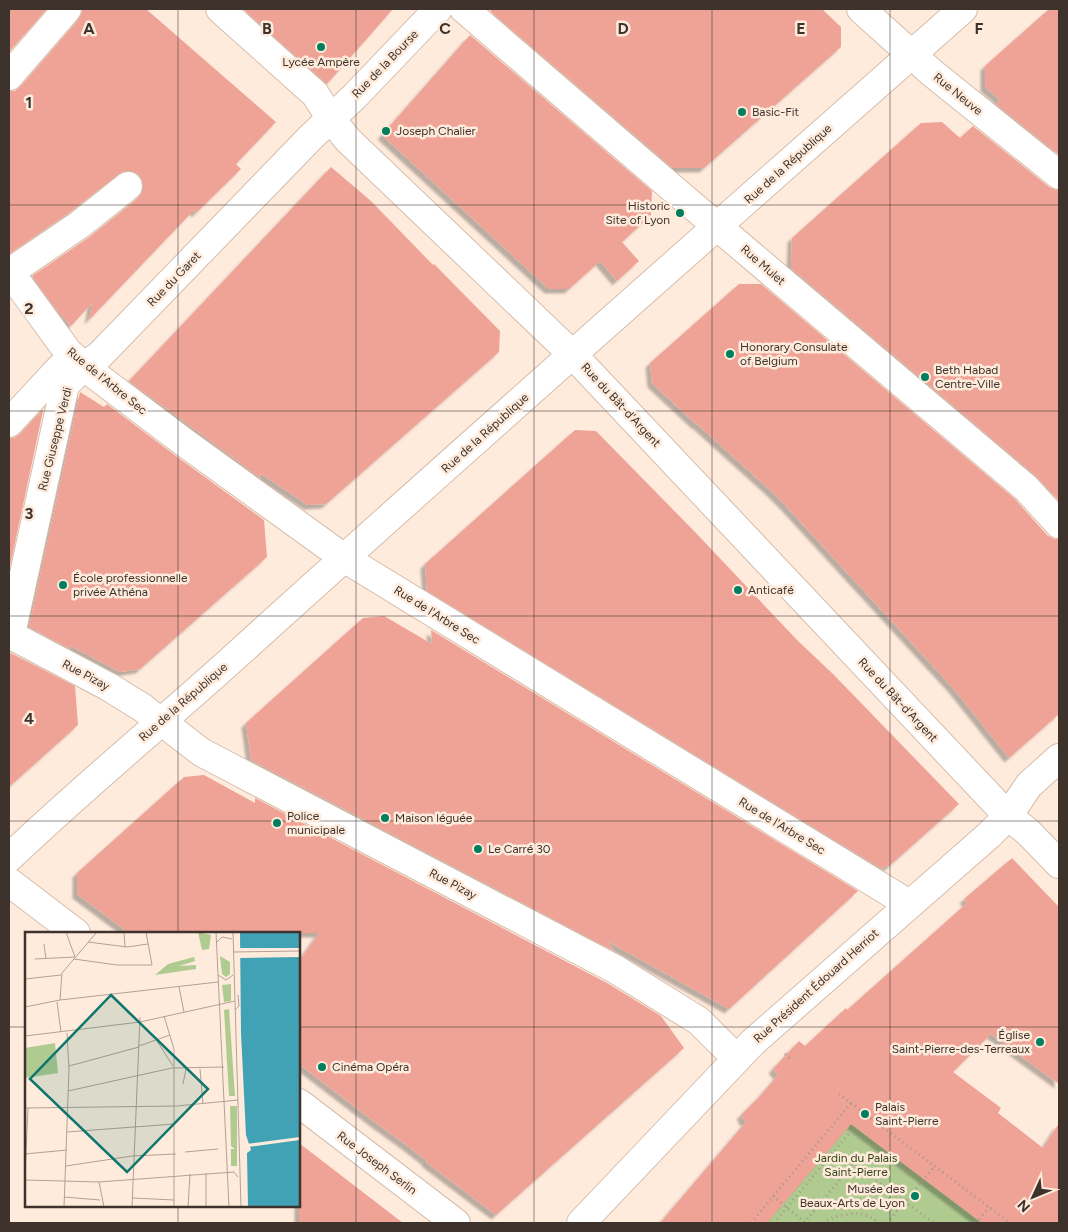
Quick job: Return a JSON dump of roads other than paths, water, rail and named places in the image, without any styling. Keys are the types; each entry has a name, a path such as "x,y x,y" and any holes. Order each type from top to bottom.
{"street":[{"path":"9,76 67,9"},
{"name":"Rue du Bât-d'Argent","path":"220,9 315,94 331,119 348,140 573,355 1008,816 1028,832 1059,864"},
{"name":"Rue de la Bourse","path":"331,119 356,96 438,9"},
{"name":"Rue Mulet","path":"464,9 1026,488 1059,524"},
{"name":"Rue Neuve","path":"860,9 931,72 1059,175"},
{"name":"Rue de la République","path":"9,858 963,9"},
{"name":"Rue du Garet","path":"84,366 99,356 311,137 331,119"},
{"path":"9,272 79,226 128,186"},
{"name":"Rue de l'Arbre Sec","path":"9,272 68,352 84,366 344,558 909,904"},
{"path":"9,423 60,368 84,366"},
{"name":"Rue Giuseppe Verdi","path":"10,634 66,385 84,366"},
{"name":"Rue Pizay","path":"10,634 110,687 143,708 201,752 615,969 699,1021 737,1058"},
{"name":"Rue Président Édouard Herriot","path":"581,1223 753,1042 988,835 1008,816 1029,785 1059,758"},
{"path":"9,882 75,932"},
{"name":"Rue Joseph Serlin","path":"300,1104 456,1223"}],"place":[{"name":"Lycée Ampère","path":"321,47"},
{"name":"Basic-Fit","path":"742,112"},
{"name":"Joseph Chalier","path":"386,131"},
{"name":"Historic Site of Lyon","path":"680,213"},
{"name":"Honorary Consulate of Belgium","path":"730,354"},
{"name":"Beth Habad Centre-Ville","path":"925,377"},
{"name":"École professionnelle privée Athéna","path":"63,585"},
{"name":"Anticafé","path":"738,590"},
{"name":"Maison léguée","path":"385,818"},
{"name":"Police municipale","path":"277,823"},
{"name":"Le Carré 30","path":"478,849"},
{"name":"Église Saint-Pierre-des-Terreaux","path":"1040,1042"},
{"name":"Cinéma Opéra","path":"322,1067"},
{"name":"Palais Saint-Pierre","path":"865,1114"},
{"name":"Musée des Beaux-Arts de Lyon","path":"915,1196"}],"park label":[{"name":"Jardin du Palais Saint-Pierre","path":"856,1165"}]}
